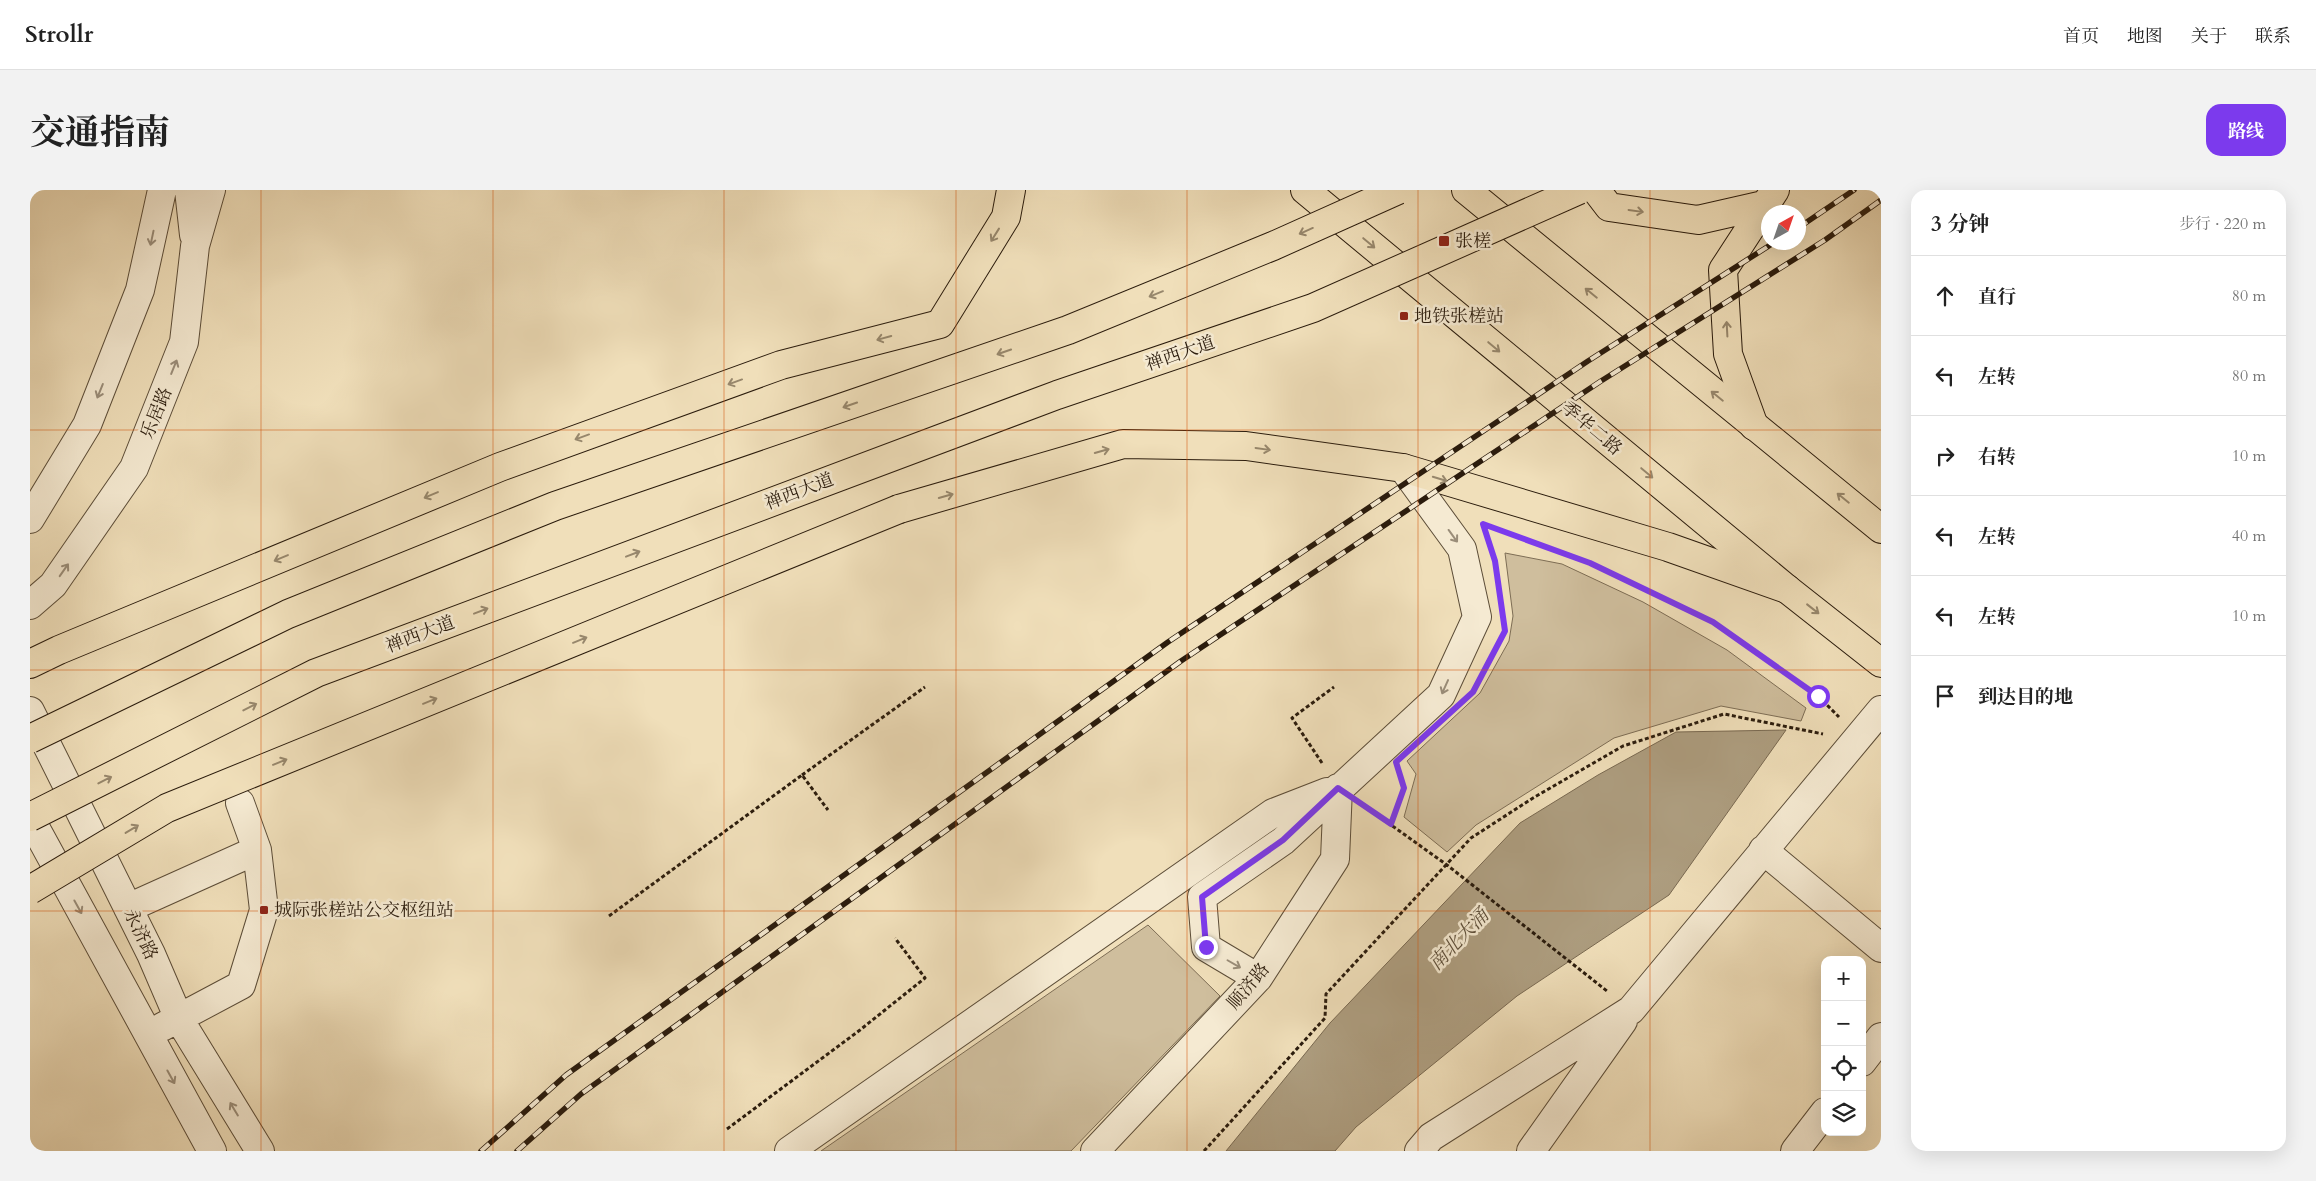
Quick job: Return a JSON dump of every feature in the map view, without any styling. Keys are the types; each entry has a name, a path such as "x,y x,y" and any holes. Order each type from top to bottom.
{"main road":[{"path":"30,664 500,467 781,365 940,324 1006,217 1011,190"},
{"name":"季华二路","path":"1305,190 1787,589 1881,664"},
{"path":"30,739 288,614 555,506 1068,330 1273,246 1398,190"},
{"path":"1466,190 1881,529"},
{"name":"禅西大道","path":"30,818 316,673 1047,398 1313,308 1579,190"},
{"path":"1596,190 1609,207 1698,220 1770,197"},
{"path":"1754,426 1728,354 1723,270 1770,197"},
{"path":"30,890 167,808 899,509 1123,444 1246,446 1403,468 1668,547 1787,589"}],"street":[{"path":"30,519 87,425 140,290 162,190"},
{"path":"189,190 195,246"},
{"name":"乐居路","path":"30,605 54,585 134,468 184,342 195,246 212,190"},
{"path":"1258,978 1206,947 1202,897 1283,840 1441,695 1476,616 1462,549 1403,468"},
{"path":"1531,1151 1631,1010 1881,710"},
{"name":"永济路","path":"30,711 128,908 179,1019 260,1151"},
{"path":"789,1151 1273,813 1338,788"},
{"name":"顺济路","path":"1095,1151 1258,978 1335,859 1338,788"},
{"path":"148,1034 241,985 264,910 257,850 240,803"},
{"path":"30,818 212,1151"},
{"path":"128,908 257,850"},
{"path":"1763,850 1881,948"},
{"path":"1419,1151 1431,1137 1631,1010"},
{"path":"1866,1057 1881,1037"},
{"path":"1795,1151 1821,1117"}],"path":[{"path":"1492,528 1590,563 1713,622 1818,696 1858,737"},
{"path":"610,916 748,814 926,687"},
{"path":"1334,687 1292,718 1338,788 1447,865 1631,1010"},
{"path":"1204,1151 1325,1018 1326,994 1471,838 1533,798 1623,746 1724,714 1824,734 1858,737"},
{"path":"1391,824 1404,788 1399,771"},
{"path":"802,775 828,810"},
{"path":"727,1129 860,1030 925,978 894,938"}],"shaded area":[{"path":"1505,553 1562,564 1643,602 1727,650 1806,708 1801,721 1721,706 1614,738 1476,825 1447,852 1404,817 1416,774 1407,761 1480,693 1509,641 1513,616"},
{"path":"1148,925 1220,996 1071,1151 821,1151"}],"water":[{"name":"南北大涌","path":"1786,730 1669,895 1517,996 1356,1127 1335,1151 1226,1151 1330,1023 1520,823 1598,775 1676,732"}],"railway":[{"path":"1806,223 1854,190"},
{"path":"517,1151 581,1094 1181,661 1601,381 1825,240 1881,200"},
{"path":"481,1151 566,1075 1168,642 1588,361 1762,250"}],"place":[{"name":"张槎","path":"1444,241"},
{"name":"地铁张槎站","path":"1404,316"},
{"name":"城际张槎站公交枢纽站","path":"264,910"}],"route":[{"path":"1206,947 1202,897 1283,840 1338,788 1391,824 1404,788 1396,762 1473,692 1505,631 1495,561 1483,524 1590,563 1713,622 1818,696"}]}
